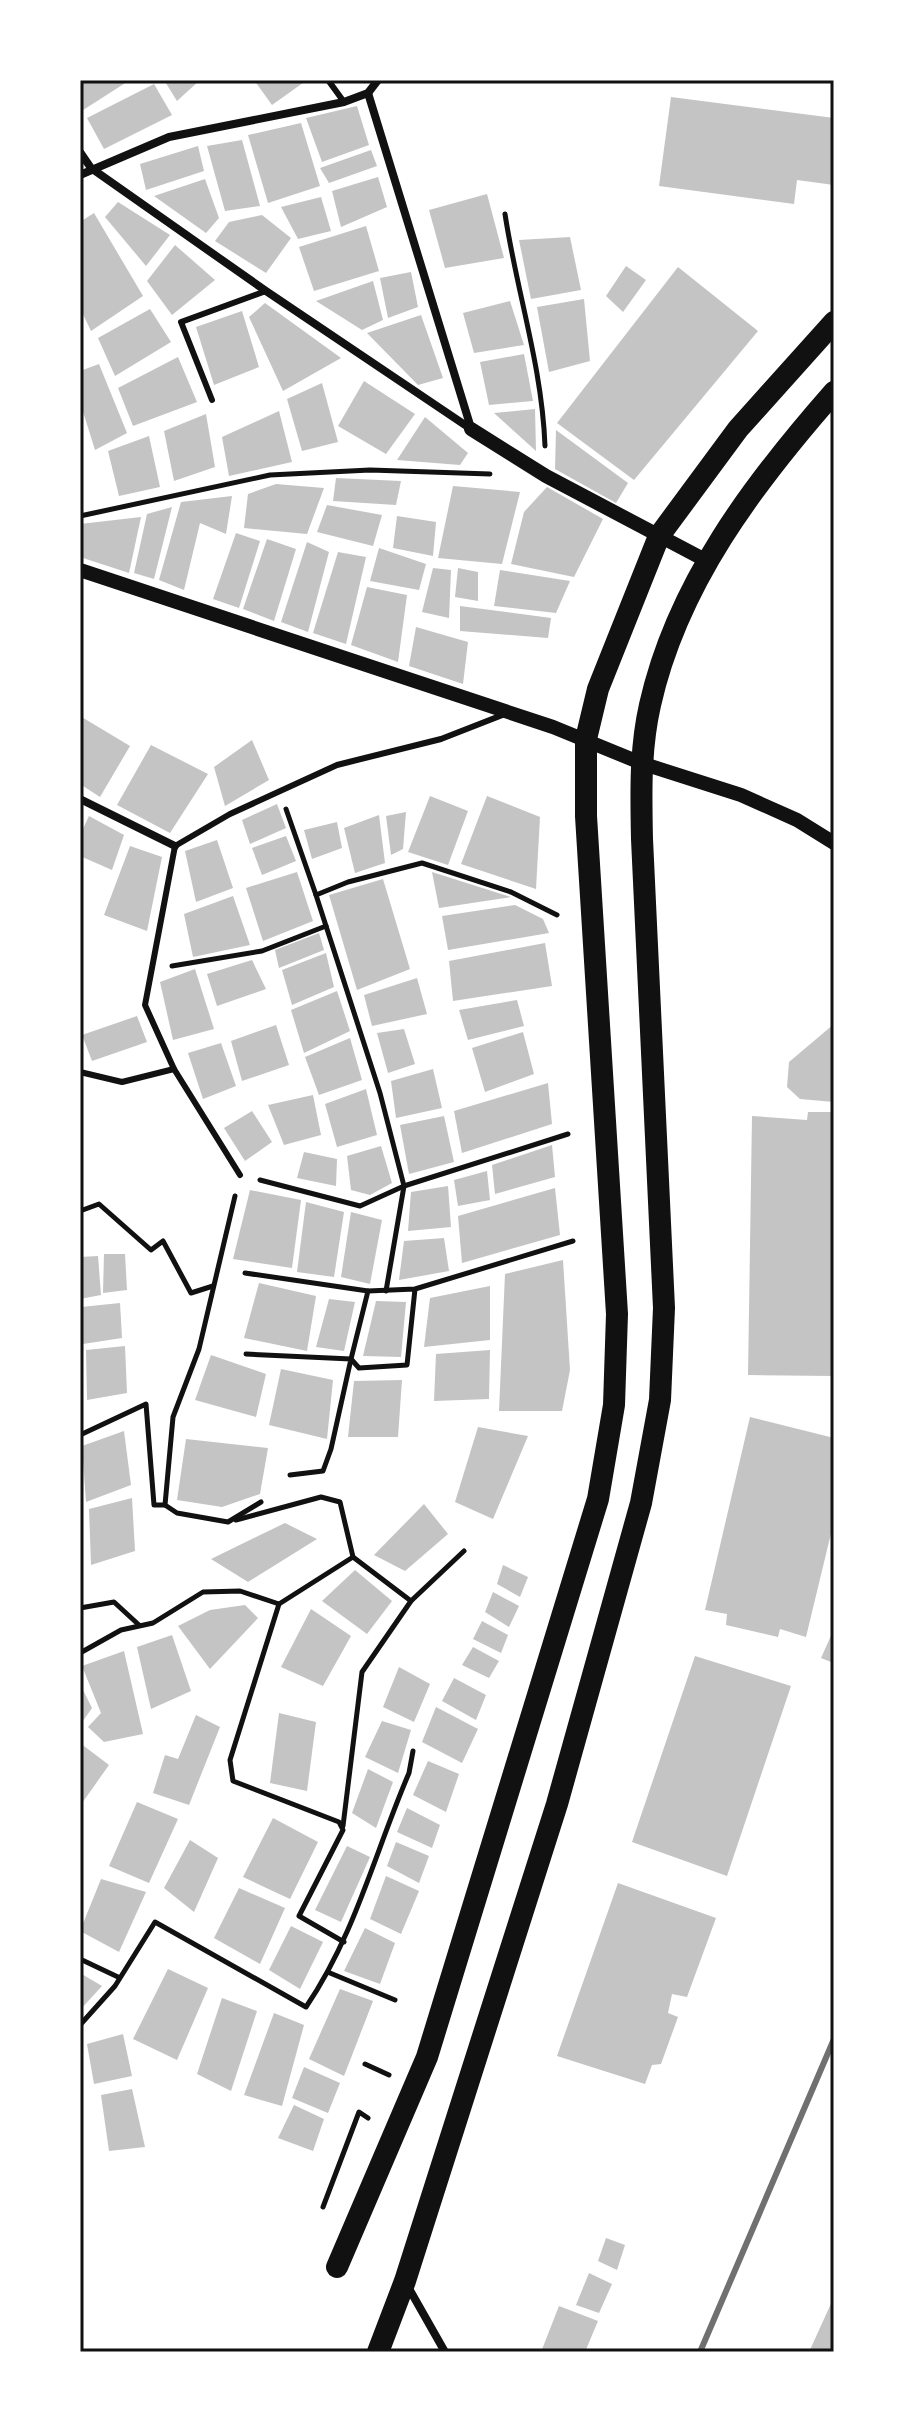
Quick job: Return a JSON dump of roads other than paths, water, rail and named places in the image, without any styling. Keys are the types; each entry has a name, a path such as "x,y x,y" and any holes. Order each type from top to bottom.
{"highway":[{"path":"337,2267 427,2057 598,1499 614,1405 617,1314 586,816 586,739 598,689 659,536 738,429 834,322"},
{"path":"378,2352 405,2281 557,1804 641,1503 660,1400 664,1308 641,763 650,703 677,626 707,561 773,462 834,392"}],"street":[{"path":"80,175 169,137 344,102 368,93 378,80"},
{"path":"368,93 471,429"},
{"path":"80,152 91,168 471,429 546,476 707,561"},
{"path":"80,570 586,739 641,763 741,795 797,820 834,843"},
{"path":"80,799 175,846"},
{"path":"405,2281 445,2352"}],"lane":[{"path":"328,80 344,102"},
{"path":"212,400 181,322 266,291"},
{"path":"240,1175 174,1069 145,1005 175,846 337,765 441,739 509,713"},
{"path":"80,1072 122,1082 174,1069"}],"railway":[{"path":"700,2352 834,2039"}]}
